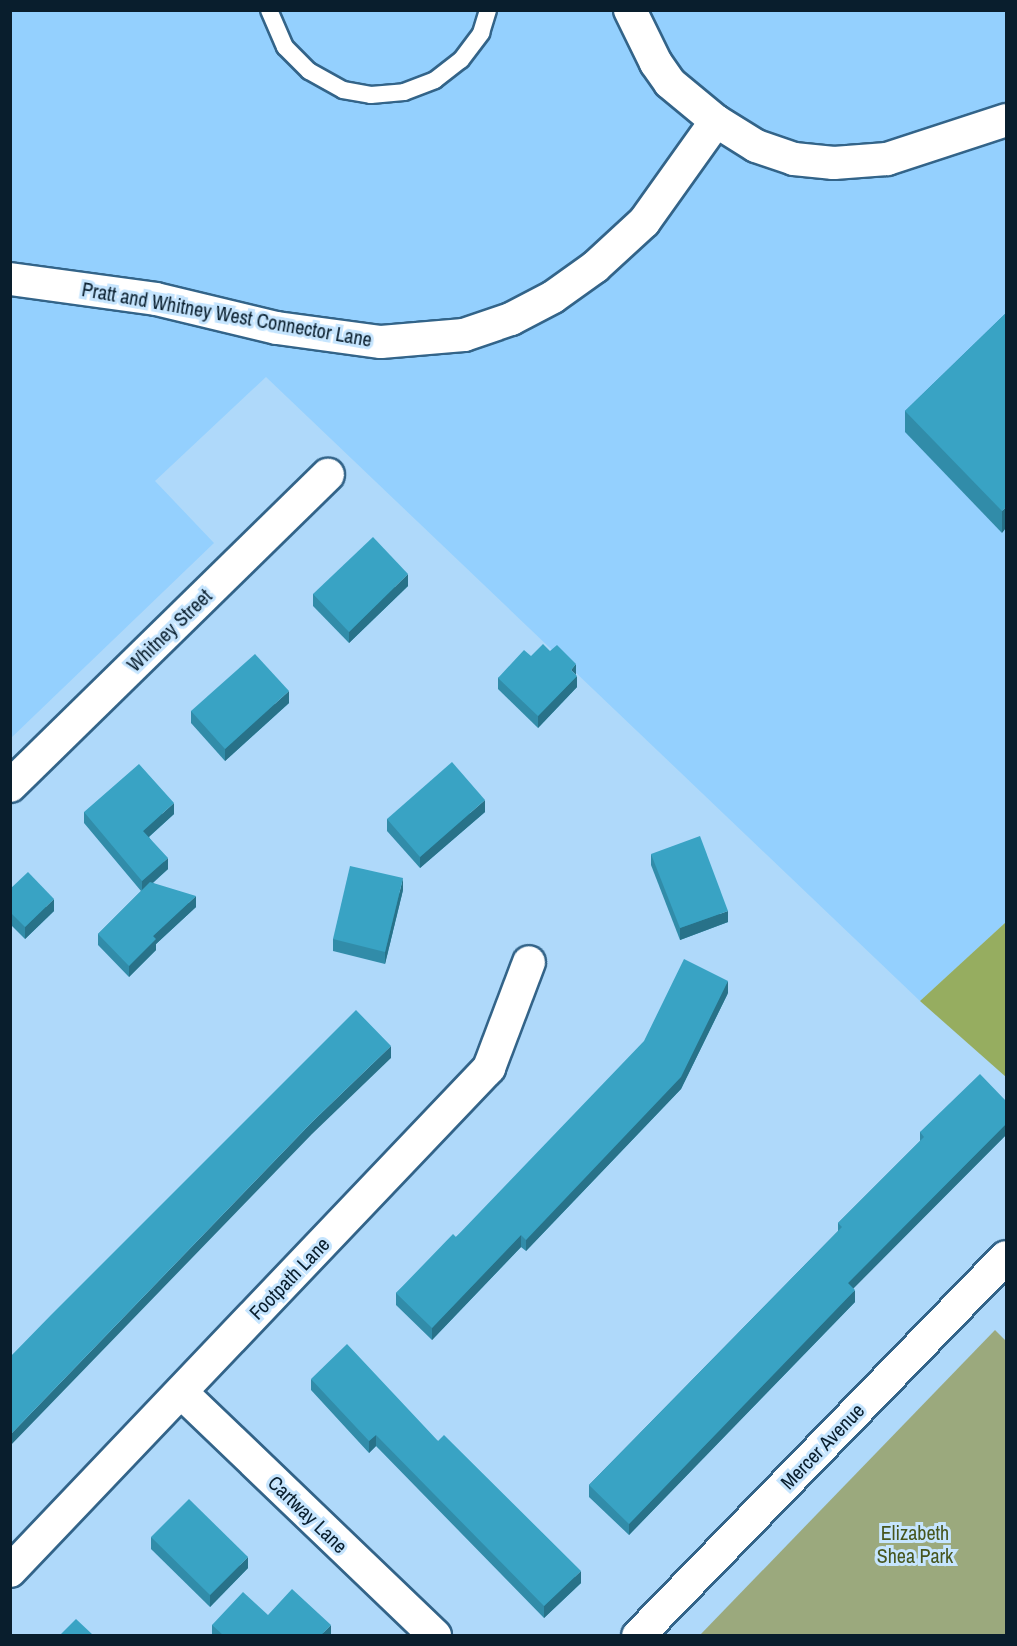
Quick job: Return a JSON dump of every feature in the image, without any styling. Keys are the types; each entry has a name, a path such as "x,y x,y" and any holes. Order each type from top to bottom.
{"street":[{"path":"630,10 656,63 670,83 716,121 756,146 794,159 834,163 888,159 1006,120"},
{"name":"Pratt and Whitney West Connector Lane","path":"10,279 156,299 277,328 381,342 464,335 522,313 595,267 644,222 716,121"},
{"name":"Whitney Street","path":"10,786 328,475"},
{"name":"Footpath Lane","path":"10,1571 489,1068 529,962"},
{"name":"Mercer Avenue","path":"638,1635 1006,1257"},
{"name":"Cartway Lane","path":"181,1392 435,1635"}],"lane":[{"path":"269,10 285,46 309,71 343,90 371,95 404,92 435,80 461,60 481,33 488,10"}],"shaded area":[{"path":"11,11 1006,11 1006,922 920,1001 266,377 155,481 214,543 11,738"}],"green space":[{"path":"1006,922 1006,1077 920,1001"},
{"name":"Elizabeth Shea Park","path":"995,1330 1006,1341 1006,1635 700,1635"}],"building":[{"path":"1006,313 1006,507 1002,511 905,411"},
{"path":"373,537 408,574 349,632 313,594"},
{"path":"543,644 550,651 557,645 576,664 571,670 577,676 538,716 498,678 524,650 531,656"},
{"path":"255,654 289,691 225,749 191,711"},
{"path":"452,762 485,800 420,857 387,819"},
{"path":"139,764 174,803 143,831 168,858 142,881 84,812"},
{"path":"700,836 728,911 680,928 651,854"},
{"path":"350,866 403,878 385,952 333,939"},
{"path":"28,872 54,899 25,927 10,912 10,889"},
{"path":"150,882 196,896 153,936 156,939 129,966 98,934"},
{"path":"684,959 728,981 681,1077 526,1240 521,1235 432,1328 396,1293 453,1234 456,1237 644,1041"},
{"path":"356,1010 391,1046 312,1122 10,1435 10,1357"},
{"path":"980,1074 1006,1101 1006,1124 848,1283 855,1290 629,1524 589,1485 842,1227 838,1223 924,1137 920,1132"},
{"path":"347,1344 438,1441 444,1435 581,1571 544,1606 376,1435 369,1441 311,1379"},
{"path":"189,1499 248,1557 210,1595 151,1537"},
{"path":"292,1589 331,1625 321,1635 223,1635 212,1625 243,1592 268,1615"},
{"path":"76,1619 93,1635 60,1635"}]}
